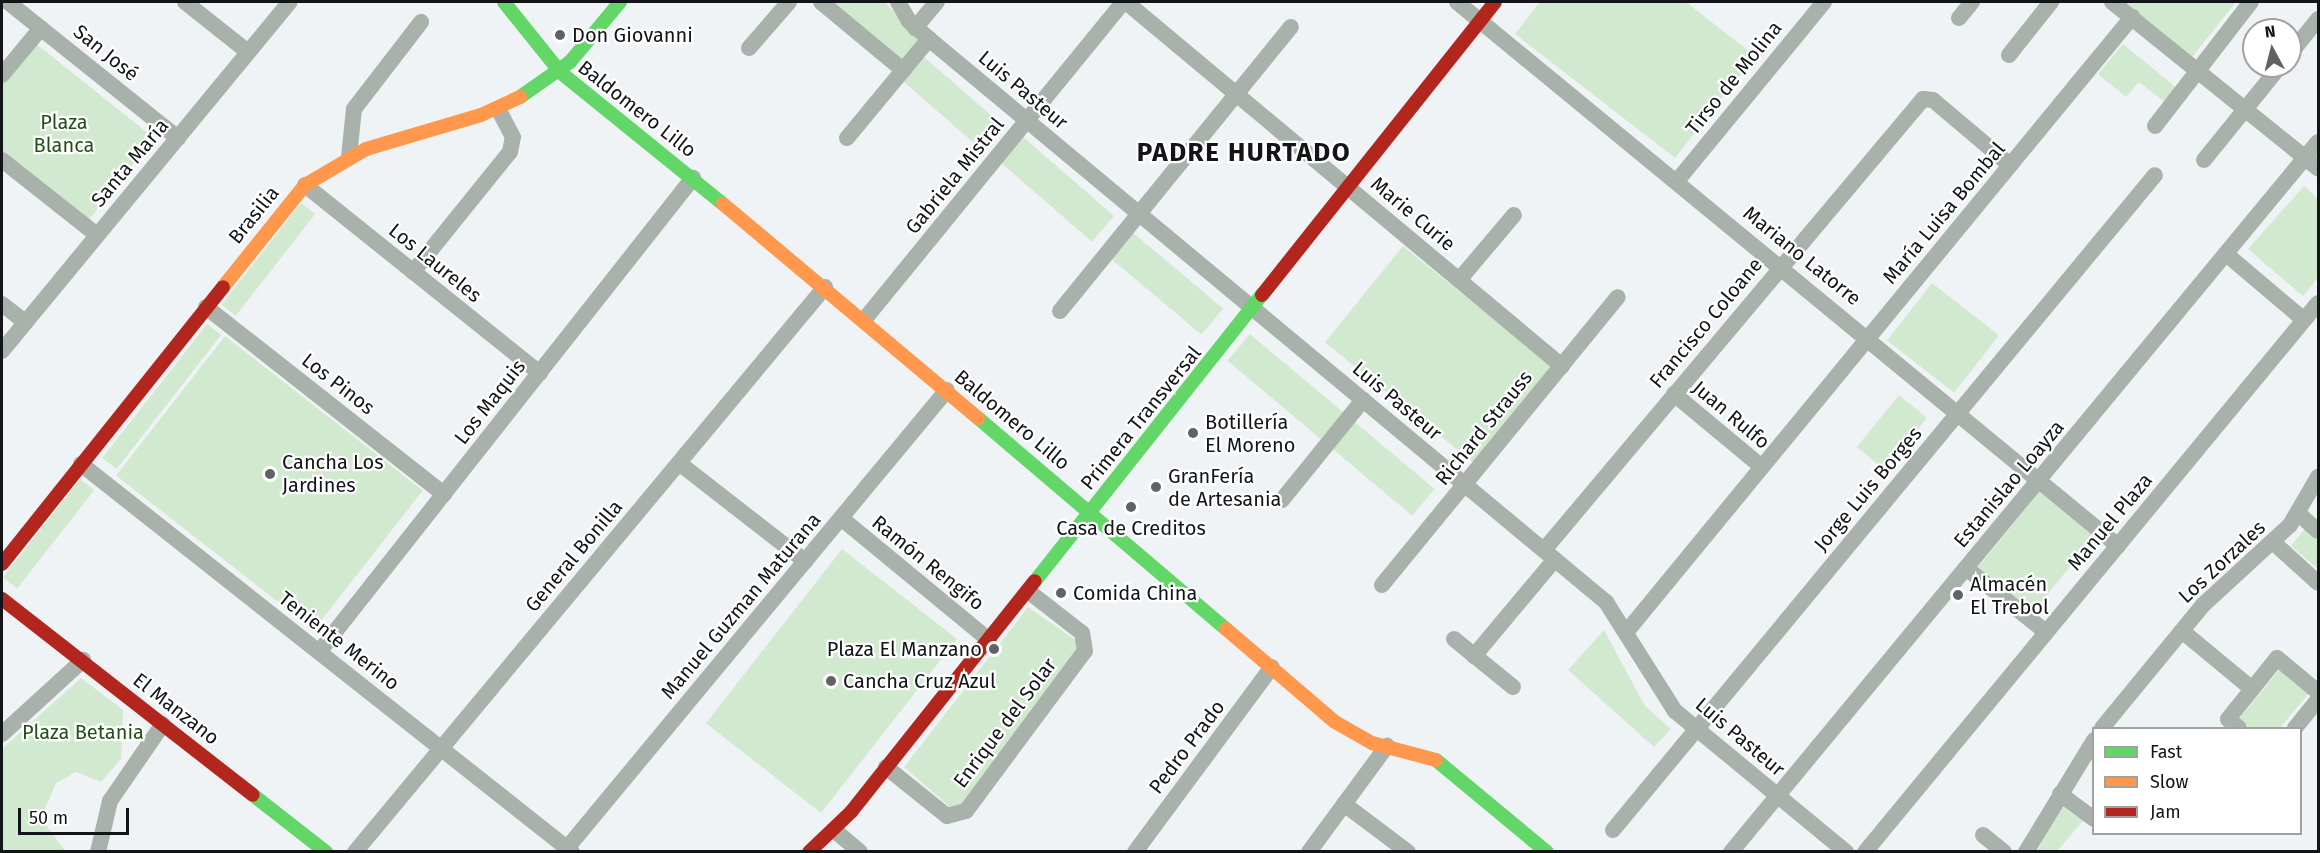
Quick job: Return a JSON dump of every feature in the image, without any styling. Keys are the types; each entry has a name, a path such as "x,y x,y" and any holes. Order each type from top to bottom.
{"street":[{"name":"San José","path":"8,2 178,138"},
{"path":"185,2 248,52"},
{"name":"Santa María","path":"2,351 290,2"},
{"name":"Baldomero Lillo","path":"504,2 560,72 825,287 1346,730 1387,746 1436,760 1541,850"},
{"name":"Brasilia","path":"2,564 305,185 349,157 498,109 560,72 620,2"},
{"path":"749,48 789,2"},
{"path":"822,2 903,70"},
{"name":"Luis Pasteur","path":"898,2 915,28 1613,608 1670,704 1696,729 1846,852"},
{"path":"915,28 938,2"},
{"name":"Marie Curie","path":"1121,2 1236,94 1562,366"},
{"name":"Gabriela Mistral","path":"864,320 1027,122 1121,2"},
{"name":"Mariano Latorre","path":"1457,2 1781,265 2118,546"},
{"name":"Primera Transversal","path":"809,852 834,830 989,640 1495,2"},
{"name":"Tirso de Molina","path":"1677,180 1824,2"},
{"path":"1959,18 1972,2"},
{"path":"2009,55 2051,2"},
{"path":"2112,2 2312,163"},
{"path":"2155,126 2251,2"},
{"name":"María Luisa Bombal","path":"1628,630 2132,17"},
{"path":"2302,40 2319,19"},
{"path":"349,157 354,109 421,22"},
{"path":"1060,311 1291,27"},
{"path":"2,75 41,28"},
{"path":"847,138 929,39"},
{"path":"2204,160 2270,78"},
{"name":"Francisco Coloane","path":"1474,656 1674,394 1923,99 1933,100 2010,165"},
{"path":"413,272 512,148 511,132 498,109"},
{"name":"Estanislao Loayza","path":"1731,852 2226,254 2312,163 2319,142"},
{"path":"2,160 97,236"},
{"name":"Jorge Luis Borges","path":"1613,830 2155,175"},
{"name":"Los Maquis","path":"319,652 693,178"},
{"name":"Los Laureles","path":"305,185 540,373"},
{"path":"1459,280 1514,215"},
{"path":"2226,254 2304,320"},
{"name":"General Bonilla","path":"355,852 825,287"},
{"name":"Richard Strauss","path":"1382,585 1618,297"},
{"name":"Manuel Plaza","path":"1865,852 2319,303"},
{"path":"2,304 25,322"},
{"name":"Los Pinos","path":"206,307 444,494"},
{"name":"Manuel Guzman Maturana","path":"569,850 946,390"},
{"name":"Juan Rulfo","path":"1674,394 1762,467"},
{"path":"1282,500 1363,400"},
{"path":"679,463 805,561"},
{"name":"Teniente Merino","path":"81,464 569,850"},
{"name":"Los Zorzales","path":"2108,727 2213,593 2274,543 2299,514 2319,477"},
{"path":"2299,514 2319,531"},
{"name":"Ramón Rengifo","path":"841,518 989,640"},
{"path":"2274,543 2319,583"},
{"path":"1966,568 2046,633"},
{"name":"Enrique del Solar","path":"886,767 947,816 966,812 1085,651 1082,633 1028,591"},
{"name":"El Manzano","path":"2,599 326,852"},
{"path":"2182,631 2252,689"},
{"path":"1455,639 1513,687"},
{"path":"2237,727 2228,719 2277,658 2319,692"},
{"path":"2,734 83,660"},
{"name":"Pedro Prado","path":"1135,852 1272,667"},
{"path":"2297,727 2319,700"},
{"path":"98,852 110,801 163,724"},
{"path":"2026,852 2092,743"},
{"path":"1309,852 1387,746"},
{"path":"2060,794 2092,818"},
{"path":"1344,804 1408,852"},
{"path":"834,830 860,852"},
{"path":"1983,835 2004,852"}],"green space":[{"path":"832,2 885,2 921,42 903,63"},
{"path":"1540,2 1686,2 1755,56 1675,158 1515,34"},
{"path":"2123,2 2236,2 2192,57"},
{"name":"Plaza Blanca","path":"34,42 154,138 87,222 2,154 2,82"},
{"path":"2123,44 2178,89 2166,103 2139,82 2126,97 2098,74"},
{"path":"917,51 1001,124 980,148 896,75"},
{"path":"1022,136 1114,216 1092,242 1000,162"},
{"path":"2304,186 2318,199 2318,278 2303,296 2248,249"},
{"path":"301,203 315,214 236,316 222,305"},
{"path":"1132,232 1223,308 1201,335 1110,258"},
{"path":"1403,246 1551,366 1473,463 1325,342"},
{"path":"1932,283 1999,335 1954,393 1887,341"},
{"path":"207,324 221,335 117,469 102,458"},
{"path":"1250,334 1435,489 1412,516 1228,361"},
{"name":"Cancha Los Jardines","path":"225,336 423,491 314,630 116,475"},
{"path":"1899,395 1927,418 1885,470 1857,447"},
{"path":"80,479 94,490 17,589 3,578"},
{"path":"2039,492 2094,537 2032,614 1977,569"},
{"path":"2307,526 2318,535 2318,569 2291,546"},
{"name":"Cancha Cruz Azul","path":"842,549 957,639 821,813 706,723"},
{"path":"1028,607 1077,641 1077,653 961,804 951,808 904,767"},
{"path":"1604,630 1645,706 1671,729 1654,747 1568,670"},
{"path":"2280,669 2309,693 2281,727 2249,727 2239,719"},
{"name":"Plaza Betania","path":"81,678 123,710 121,759 101,782 76,772 56,783 41,818 65,851 2,851 2,749"},
{"path":"2061,806 2083,821 2057,851 2037,852"}],"traffic: fast":[{"path":"504,2 560,72 723,204"},
{"path":"520,97 570,62 620,2"},
{"path":"1035,581 1262,295"},
{"path":"978,418 1226,629"},
{"path":"1436,760 1547,852"},
{"path":"253,795 326,852"}],"traffic: slow":[{"path":"223,287 305,185 366,149 481,115 520,97"},
{"path":"723,204 978,418"},
{"path":"1226,629 1335,722 1372,743 1436,760"}],"traffic: jam":[{"path":"1262,295 1495,2"},
{"path":"2,564 223,287"},
{"path":"809,852 851,812 1035,581"},
{"path":"2,599 253,795"}],"place":[{"name":"Don Giovanni","path":"560,35"},
{"name":"Botillería El Moreno","path":"1193,433"},
{"name":"Cancha Los Jardines","path":"270,474"},
{"name":"GranFería de Artesania","path":"1156,487"},
{"name":"Casa de Creditos","path":"1131,507"},
{"name":"Comida China","path":"1061,593"},
{"name":"Almacén El Trebol","path":"1958,595"},
{"name":"Plaza El Manzano","path":"994,649"},
{"name":"Cancha Cruz Azul","path":"831,681"}],"district":[{"name":"PADRE HURTADO","path":"1244,153"}]}
